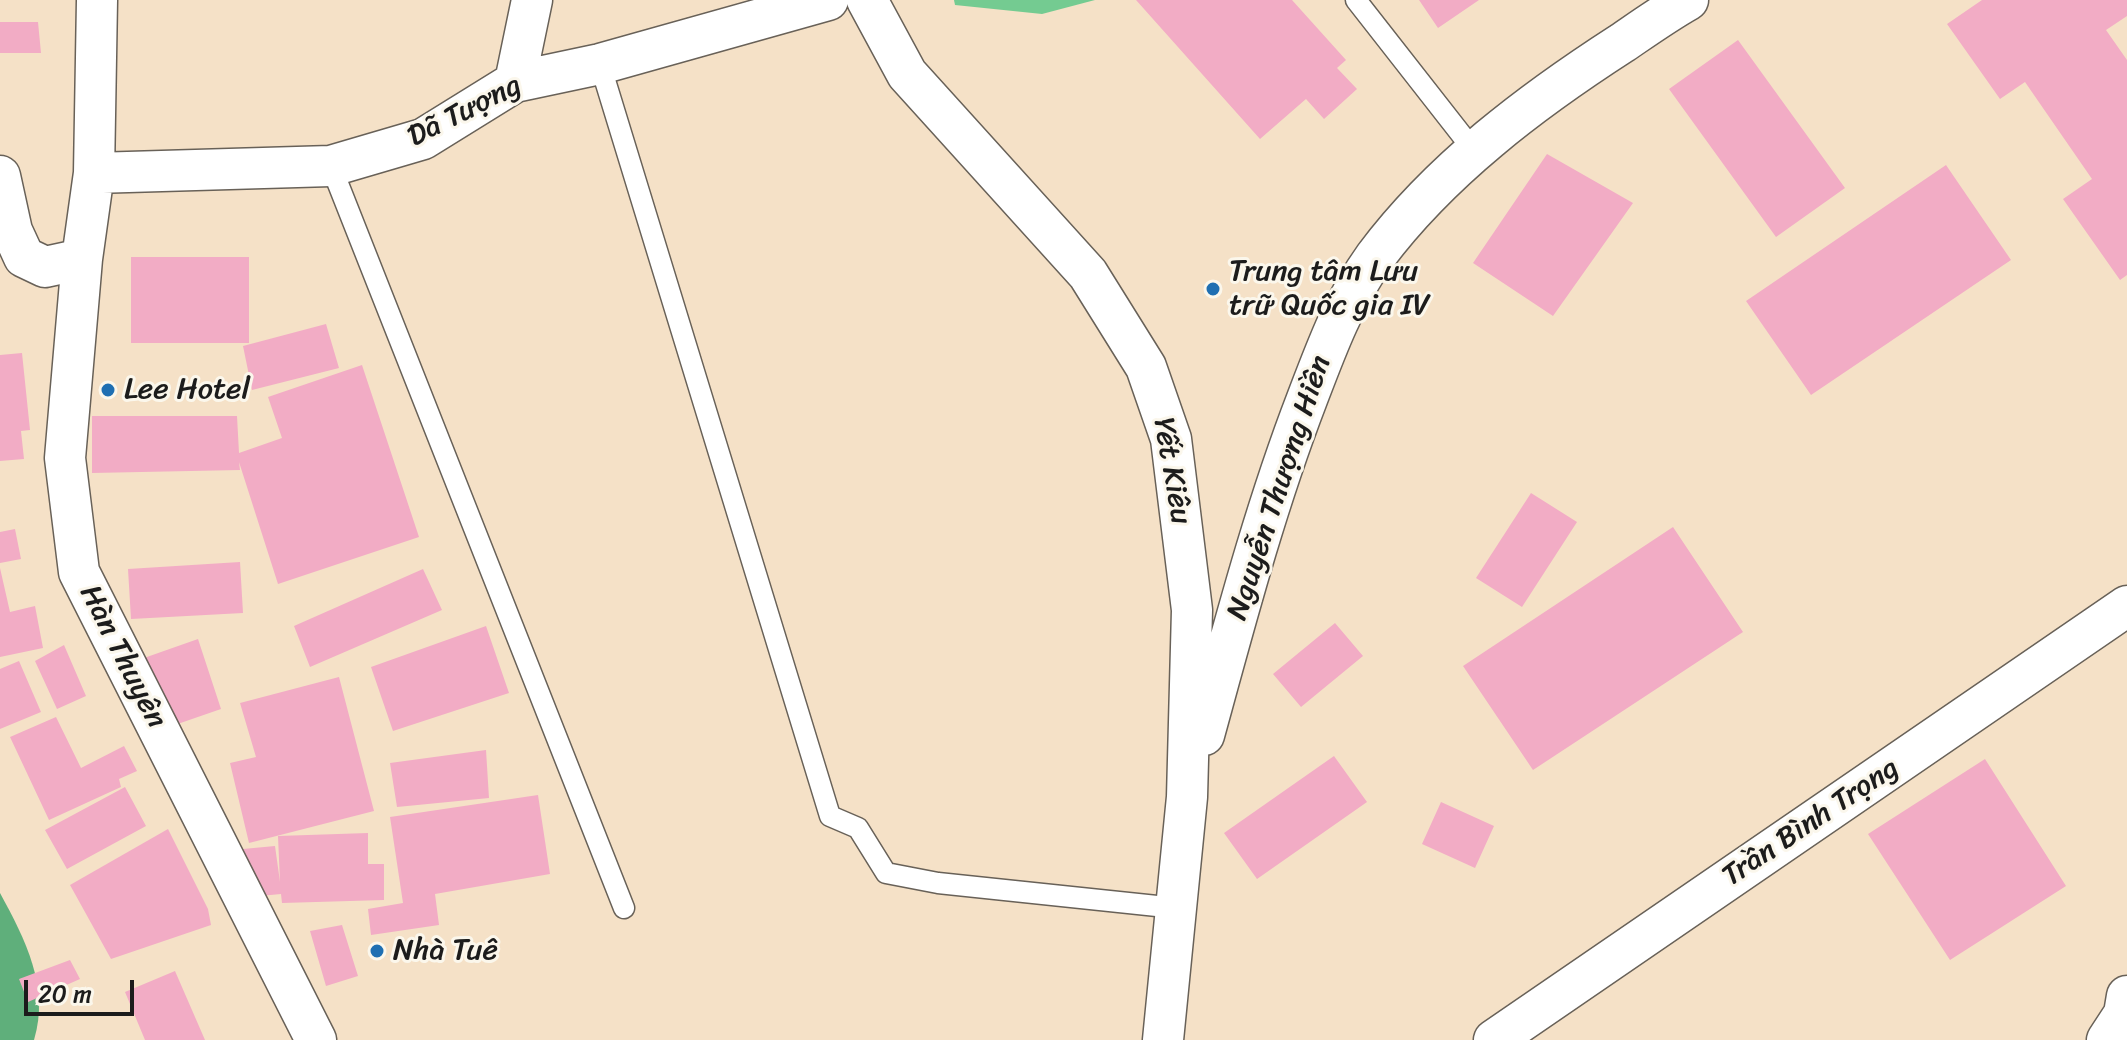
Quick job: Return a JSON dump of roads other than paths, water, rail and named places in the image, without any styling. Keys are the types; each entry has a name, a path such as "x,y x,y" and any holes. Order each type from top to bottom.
{"street":[{"name":"Hàn Thuyên","path":"97,0 94,173 82,259 65,458 79,572 316,1040"},
{"path":"515,82 532,0"},
{"name":"Dã Tượng","path":"94,173 331,166 423,139 515,82 600,64 828,0"},
{"name":"Yết Kiêu","path":"867,0 907,74 1088,274 1146,367 1171,439 1192,610 1187,797 1163,1040"},
{"name":"Nguyễn Thượng Hiền","path":"1187,797 1253,558 1296,428 1337,321 1375,257 1426,198 1475,152 1572,75 1688,0"},
{"path":"0,176 12,231 24,257 45,267 82,259"},
{"name":"Trần Bình Trọng","path":"1494,1040 2127,606"},
{"path":"2107,1040 2124,1014 2127,996"}],"lane":[{"path":"1356,0 1475,152"},
{"path":"600,64 830,816 858,828 886,873 938,883 1176,908"},
{"path":"331,166 624,908"}],"place":[{"name":"Trung tâm Lưu trữ Quốc gia IV","path":"1213,289"},
{"name":"Lee Hotel","path":"108,390"},
{"name":"Nhà Tuê","path":"377,951"}]}
